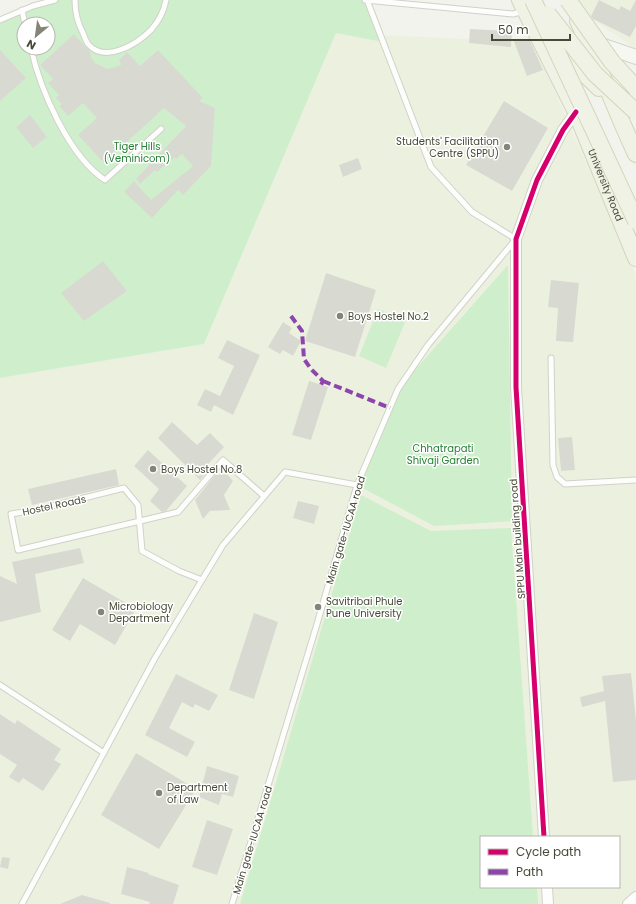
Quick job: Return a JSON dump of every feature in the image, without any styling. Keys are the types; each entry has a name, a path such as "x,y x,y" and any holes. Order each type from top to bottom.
{"main road":[{"path":"537,0 590,68 636,112"},
{"path":"568,0 590,46 610,99 636,154"},
{"path":"568,0 612,62 636,87"},
{"path":"527,7 610,99 636,122"},
{"path":"527,7 636,221"},
{"name":"University Road","path":"527,7 576,112 636,258"},
{"path":"577,19 591,36 601,45 636,57"},
{"path":"590,46 636,87"}],"street":[{"name":"SPPU Main building road","path":"544,836 516,387 516,239 537,180 563,130 576,112"},
{"path":"547,888 548,904"},
{"path":"628,904 636,897"}],"lane":[{"path":"0,20 22,10 55,0"},
{"path":"75,0 75,13 89,44 102,51 118,52 134,43 151,30 164,10 166,0"},
{"path":"364,0 513,14 527,7"},
{"path":"367,0 431,167 472,212 516,239"},
{"path":"22,10 23,16"},
{"path":"33,56 35,67 56,118 74,148 97,175 105,180 161,129"},
{"name":"Main gate-IUCAA road","path":"232,904 317,624 357,485 398,389 428,345 516,239"},
{"path":"551,358 553,465 557,477 565,484 636,480"},
{"name":"Hostel Roads","path":"140,522 138,505 124,488 36,510 11,514 18,550 140,522 178,512 223,460 264,496"},
{"path":"22,904 155,658 223,545 285,472 357,485"},
{"path":"140,522 142,551 179,571 202,580"},
{"path":"0,684 104,753"}],"shaded area":[{"path":"578,0 636,0 636,49 589,17"},
{"name":"Savitribai Phule Pune University","path":"336,33 533,42 636,275 636,904 0,904 0,378 204,344"}],"green space":[{"name":"Tiger Hills (Veminicom)","path":"57,0 367,0 383,42 336,33 204,344 0,378 0,20"},
{"name":"Chhatrapati Shivaji Garden","path":"508,265 512,521 434,526 357,485 398,389"},
{"path":"378,309 406,320 386,368 359,356"},
{"path":"361,495 431,531 511,528 533,836 480,836 480,888 537,888 538,904 240,904"}],"building":[{"path":"599,0 619,10 621,6 630,11 636,0 636,26 630,37 593,19 591,16"},
{"path":"470,29 512,31 511,47 469,43"},
{"path":"74,34 90,52 91,58 95,63 108,69 121,65 119,60 127,52 140,66 158,50 203,98 199,101 215,108 211,166 183,195 178,190 152,218 124,192 134,181 151,200 193,166 182,154 176,159 175,157 157,172 155,170 140,184 136,179 186,126 164,108 104,163 78,135 97,118 83,103 68,116 59,106 62,104 56,98 59,95 48,83 53,79 40,65 50,56 56,56 56,50"},
{"path":"513,39 530,41 543,70 527,76"},
{"path":"0,50 26,78 0,101"},
{"name":"Students' Facilitation Centre (SPPU)","path":"504,101 548,128 512,191 466,165"},
{"path":"30,115 47,137 33,148 16,127"},
{"path":"358,158 362,169 343,177 339,165"},
{"path":"103,261 127,291 84,321 61,293"},
{"name":"Boys Hostel No.2","path":"326,273 376,290 355,357 305,341"},
{"path":"551,280 579,283 573,342 556,341 558,308 548,307"},
{"path":"283,322 292,328 289,333 301,341 293,356 283,350 280,354 268,347"},
{"path":"227,340 260,355 233,415 214,405 211,412 197,405 205,389 220,396 234,366 218,358"},
{"path":"309,381 328,387 311,440 292,435"},
{"path":"172,422 197,445 210,433 224,447 197,476 204,475 200,480 158,438"},
{"path":"572,437 575,470 561,471 558,438"},
{"path":"148,450 187,486 166,511 162,512 150,501 159,489 134,466"},
{"path":"116,469 119,485 32,505 28,489"},
{"path":"227,474 233,481 224,495 230,510 210,511 203,519 195,500 215,475"},
{"path":"298,501 319,506 314,524 293,518"},
{"path":"80,548 84,563 35,574 41,612 0,622 0,576 17,584 12,562"},
{"path":"83,578 136,609 115,645 80,624 70,641 52,630"},
{"path":"254,613 278,622 254,699 229,690"},
{"path":"631,673 636,721 636,780 613,782 605,701 582,707 580,697 604,691 602,676"},
{"path":"176,674 218,695 209,711 195,704 193,708 182,702 169,728 195,742 187,757 145,735"},
{"path":"0,714 15,724 17,720 61,749 54,760 61,764 43,791 23,778 19,783 9,777 17,765 0,754"},
{"name":"Department of Law","path":"136,753 196,789 159,849 101,815"},
{"path":"207,766 239,776 233,797 222,794 219,805 199,797"},
{"path":"207,820 233,829 217,875 192,867"},
{"path":"2,857 10,858 8,869 0,867"},
{"path":"127,867 149,873 148,874 179,885 173,904 149,904 150,902 121,894"},
{"path":"82,895 110,903 110,904 60,904"}],"marked path":[{"path":"291,316 302,331 304,359 311,369 323,381 321,385"},
{"path":"323,381 390,408"}],"cycle path":[{"path":"544,836 516,387 516,239 537,180 563,130 576,112"}],"place":[{"name":"Students' Facilitation Centre (SPPU)","path":"507,147"},
{"name":"Boys Hostel No.2","path":"340,316"},
{"name":"Boys Hostel No.8","path":"153,469"},
{"name":"Savitribai Phule Pune University","path":"318,607"},
{"name":"Microbiology Department","path":"101,612"},
{"name":"Department of Law","path":"159,793"}]}
